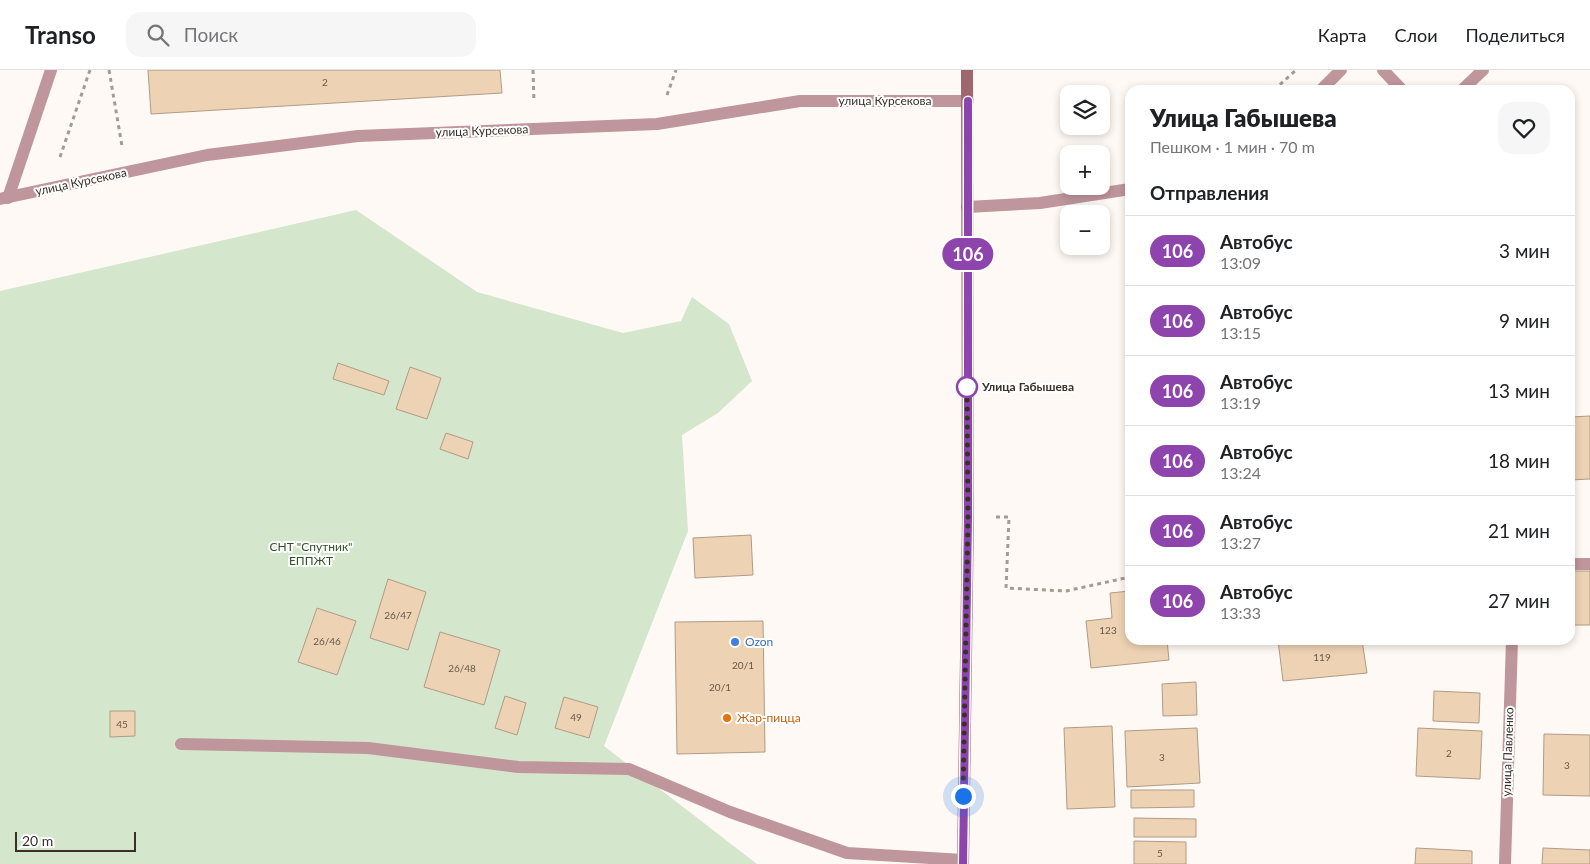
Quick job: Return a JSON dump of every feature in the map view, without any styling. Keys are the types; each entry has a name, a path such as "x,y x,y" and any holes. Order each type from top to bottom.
{"main road":[{"path":"963,862 968,517 967,70"}],"street":[{"path":"4,199 51,70"},
{"path":"1325,85 1341,70"},
{"path":"1383,70 1397,85"},
{"path":"1468,85 1484,70"},
{"name":"улица Курсекова","path":"4,199 206,155 358,136 657,124 800,101 968,101"},
{"path":"968,207 1040,203 1125,190"},
{"path":"1575,564 1590,564"},
{"name":"улица Павленко","path":"1505,864 1512,645"},
{"path":"181,744 368,748 518,767 629,769 730,812 846,853 963,862"}],"path":[{"path":"49,190 90,70"},
{"path":"108,70 126,173"},
{"path":"1280,85 1296,70"},
{"path":"968,517 1009,517 1006,588 1066,591 1125,578"}],"green space":[{"name":"СНТ \"Спутник\" ЕППЖТ","path":"356,210 477,292 623,333 681,321 692,297 729,324 752,381 718,413 682,435 688,531 604,746 757,864 0,864 0,291"}],"building":[{"path":"148,70 500,70 502,93 151,114"},
{"path":"338,363 389,381 384,395 333,379"},
{"path":"410,367 441,378 427,419 396,409"},
{"path":"1590,416 1590,479 1575,480 1575,417"},
{"path":"446,433 473,442 468,459 440,449"},
{"path":"751,535 753,575 695,578 693,538"},
{"path":"1575,571 1590,571 1590,625 1575,625"},
{"path":"388,579 426,592 408,650 370,638"},
{"path":"1125,592 1125,645 1168,645 1169,660 1091,668 1086,621 1112,618 1110,593"},
{"path":"317,608 356,621 337,675 298,662"},
{"path":"763,621 765,752 677,754 675,622"},
{"path":"440,632 500,650 484,705 424,687"},
{"path":"1279,645 1363,645 1367,673 1283,681"},
{"path":"1196,682 1197,715 1163,716 1162,684"},
{"path":"1434,691 1480,693 1479,723 1433,721"},
{"path":"505,696 526,703 517,735 495,728"},
{"path":"564,697 598,707 589,738 555,728"},
{"path":"110,711 135,711 135,736 110,737"},
{"path":"1112,726 1115,807 1067,809 1064,728"},
{"path":"1197,728 1200,783 1127,787 1125,731"},
{"path":"1418,728 1482,731 1480,779 1416,776"},
{"path":"1544,734 1590,735 1590,796 1543,795"},
{"path":"1131,790 1194,790 1194,807 1131,808"},
{"path":"1134,818 1196,819 1196,837 1134,837"},
{"path":"1134,841 1186,842 1186,864 1134,864"},
{"path":"1416,848 1472,851 1472,864 1415,864"},
{"path":"1543,848 1590,850 1590,864 1542,864"}],"bus line":[{"name":"106","path":"963,864 968,517 968,101"}],"place":[{"name":"Улица Габышева","path":"967,387"},
{"name":"Ozon","path":"735,642"},
{"name":"Жар-пицца","path":"727,718"}],"route":[{"path":"963,796 968,517 967,387"}]}
